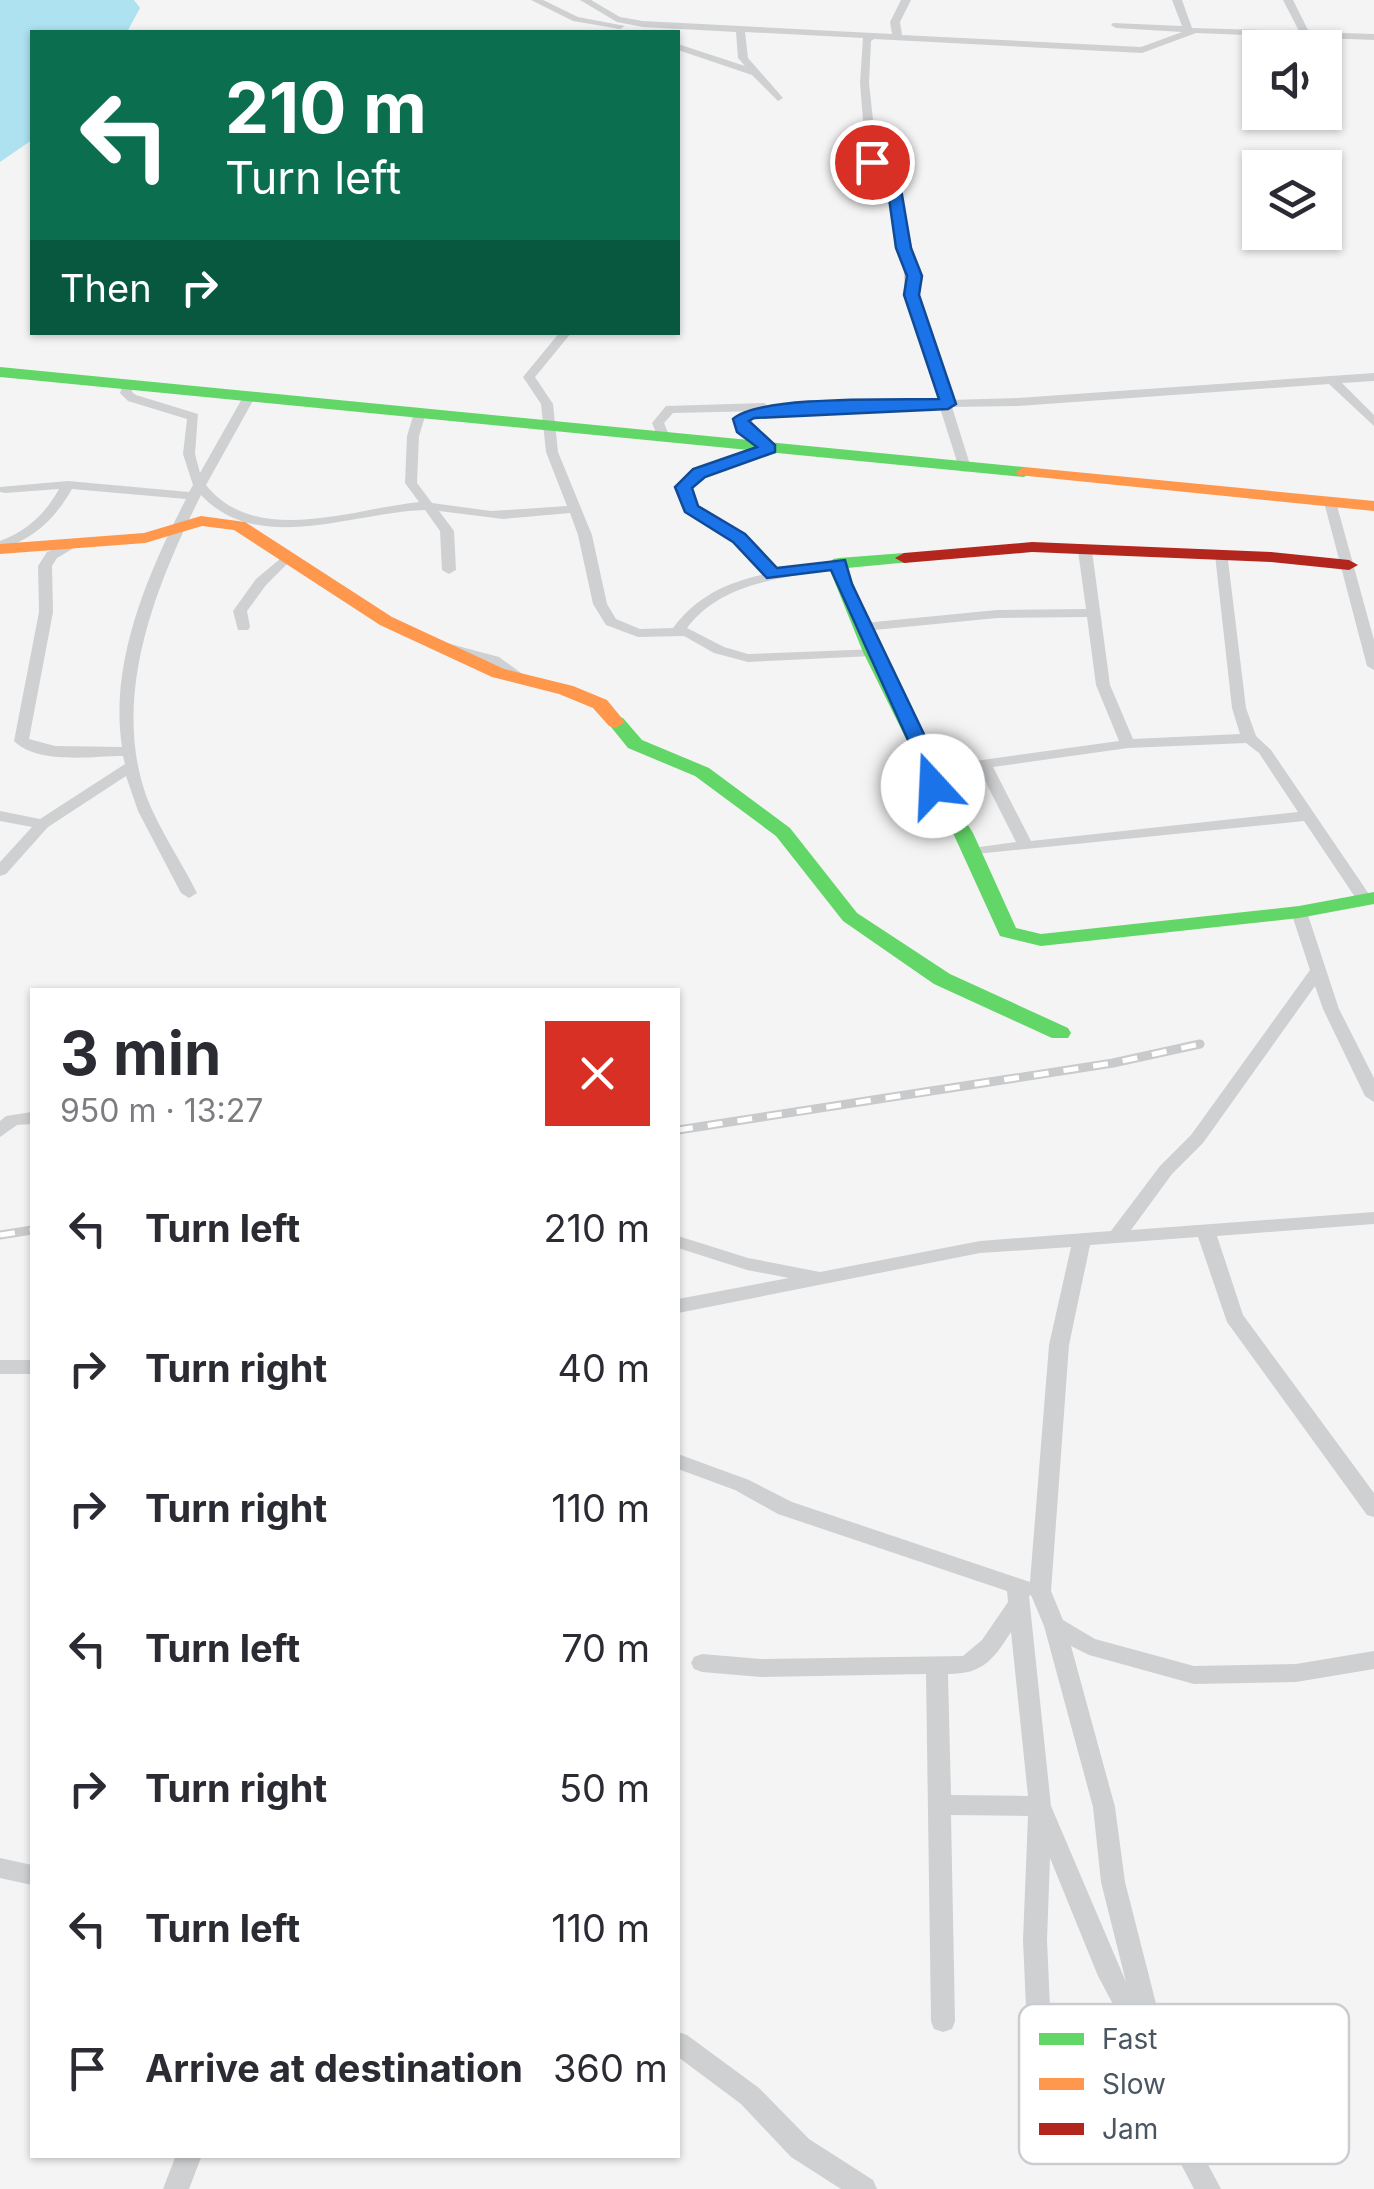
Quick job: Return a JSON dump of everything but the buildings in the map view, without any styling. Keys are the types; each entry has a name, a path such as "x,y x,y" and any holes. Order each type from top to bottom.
{"street":[{"path":"536,0 576,19 625,26 897,35 1142,50 1187,30"},
{"path":"586,0 626,22 742,29"},
{"path":"897,35 895,22 906,0"},
{"path":"1177,0 1187,30"},
{"path":"1288,0 1303,30"},
{"path":"1116,25 1242,32"},
{"path":"625,26 634,30"},
{"path":"742,29 740,51 778,98"},
{"path":"875,34 866,40 862,70 872,162 894,183 904,248 915,276 912,295 965,468"},
{"path":"1342,36 1374,37"},
{"path":"680,48 754,72"},
{"path":"564,335 529,377 544,397 552,452 590,549 604,614 638,633 677,632 748,658 872,652"},
{"path":"0,372 1374,506"},
{"path":"770,448 740,422 750,414 779,409 948,404 1374,377"},
{"path":"1332,380 1374,422"},
{"path":"128,385 126,393 132,398 194,417 186,456 194,489"},
{"path":"190,893 145,808 131,758 133,659 194,489 248,397"},
{"path":"664,438 658,423 670,409 743,404 779,409"},
{"path":"420,413 410,474 414,488 446,531 450,570"},
{"path":"770,448 699,473 683,487 691,509 739,538 773,574"},
{"path":"0,474 7,479 3,494 68,485 194,489 238,519 320,521 430,506 485,514 572,509"},
{"path":"0,547 34,530 53,512 68,485"},
{"path":"1330,502 1349,566 1366,602 1374,666"},
{"path":"0,547 145,538 178,526 231,523 374,614 525,681 566,690 600,704 636,744 702,772 783,832 850,917 942,979 1060,1033"},
{"path":"72,545 52,556 45,566 46,612 21,741 28,748 131,758"},
{"path":"677,632 685,618 710,599 773,574 839,564 1032,547 1222,555 1349,566"},
{"path":"1086,551 1106,698 1128,744"},
{"path":"839,564 843,584 872,652 930,771 938,797 971,852 1004,929 1042,940 1299,912 1369,899 1306,816 1264,750 1248,738 1240,708 1222,555"},
{"path":"243,627 240,611 260,582 286,558"},
{"path":"864,627 998,614 1092,613"},
{"path":"930,771 1128,744 1248,738"},
{"path":"0,871 43,824 131,758"},
{"path":"984,764 1026,846"},
{"path":"0,816 43,824"},
{"path":"971,852 1306,816"},
{"path":"1299,912 1336,1020 1374,1096"},
{"path":"1118,1234 1166,1170 1197,1138 1319,970"},
{"path":"0,1131 12,1120 30,1118"},
{"path":"680,1306 980,1246 1374,1218"},
{"path":"1205,1229 1234,1317 1374,1509"},
{"path":"1038,2004 1040,1806 1025,1595 1059,1345 1082,1241"},
{"path":"680,1243 747,1264 824,1277"},
{"path":"0,1367 30,1367"},
{"path":"680,1462 742,1484 785,1508 1025,1595 1055,1626 1089,1646 1194,1675 1296,1673 1374,1660"},
{"path":"702,1663 761,1668 966,1665 983,1656 1025,1595"},
{"path":"1055,1626 1104,1807 1113,1882 1144,2004"},
{"path":"937,1668 943,2021"},
{"path":"938,1805 1040,1806"},
{"path":"1040,1806 1110,1976 1125,2004"},
{"path":"0,1868 30,1875"},
{"path":"680,2044 750,2096 800,2148 864,2189"},
{"path":"176,2189 189,2158"},
{"path":"1194,2164 1208,2189"}],"water":[{"path":"0,0 134,0 140,8 128,30 30,30 30,141 0,162"}],"railway":[{"path":"680,1130 1113,1063 1200,1044"},
{"path":"0,1235 30,1230"}],"traffic: fast":[{"path":"0,372 1024,472"},
{"path":"904,558 839,563 838,568 872,652 922,751 933,786 963,833 1007,932 1041,940 1299,912 1374,898"},
{"path":"616,722 635,744 702,772 783,832 850,917 942,979 1060,1033"}],"traffic: slow":[{"path":"1024,472 1374,506"},
{"path":"0,549 145,538 201,521 239,526 386,621 498,673 566,690 600,704 616,722"}],"traffic: jam":[{"path":"904,558 1032,547 1271,557 1349,565"}],"route":[{"path":"872,162 894,183 904,248 915,276 912,295 948,404 818,407 750,414 741,419 743,428 770,448 699,473 683,487 691,509 739,538 773,574 839,564 843,584 922,751 933,786"}]}
